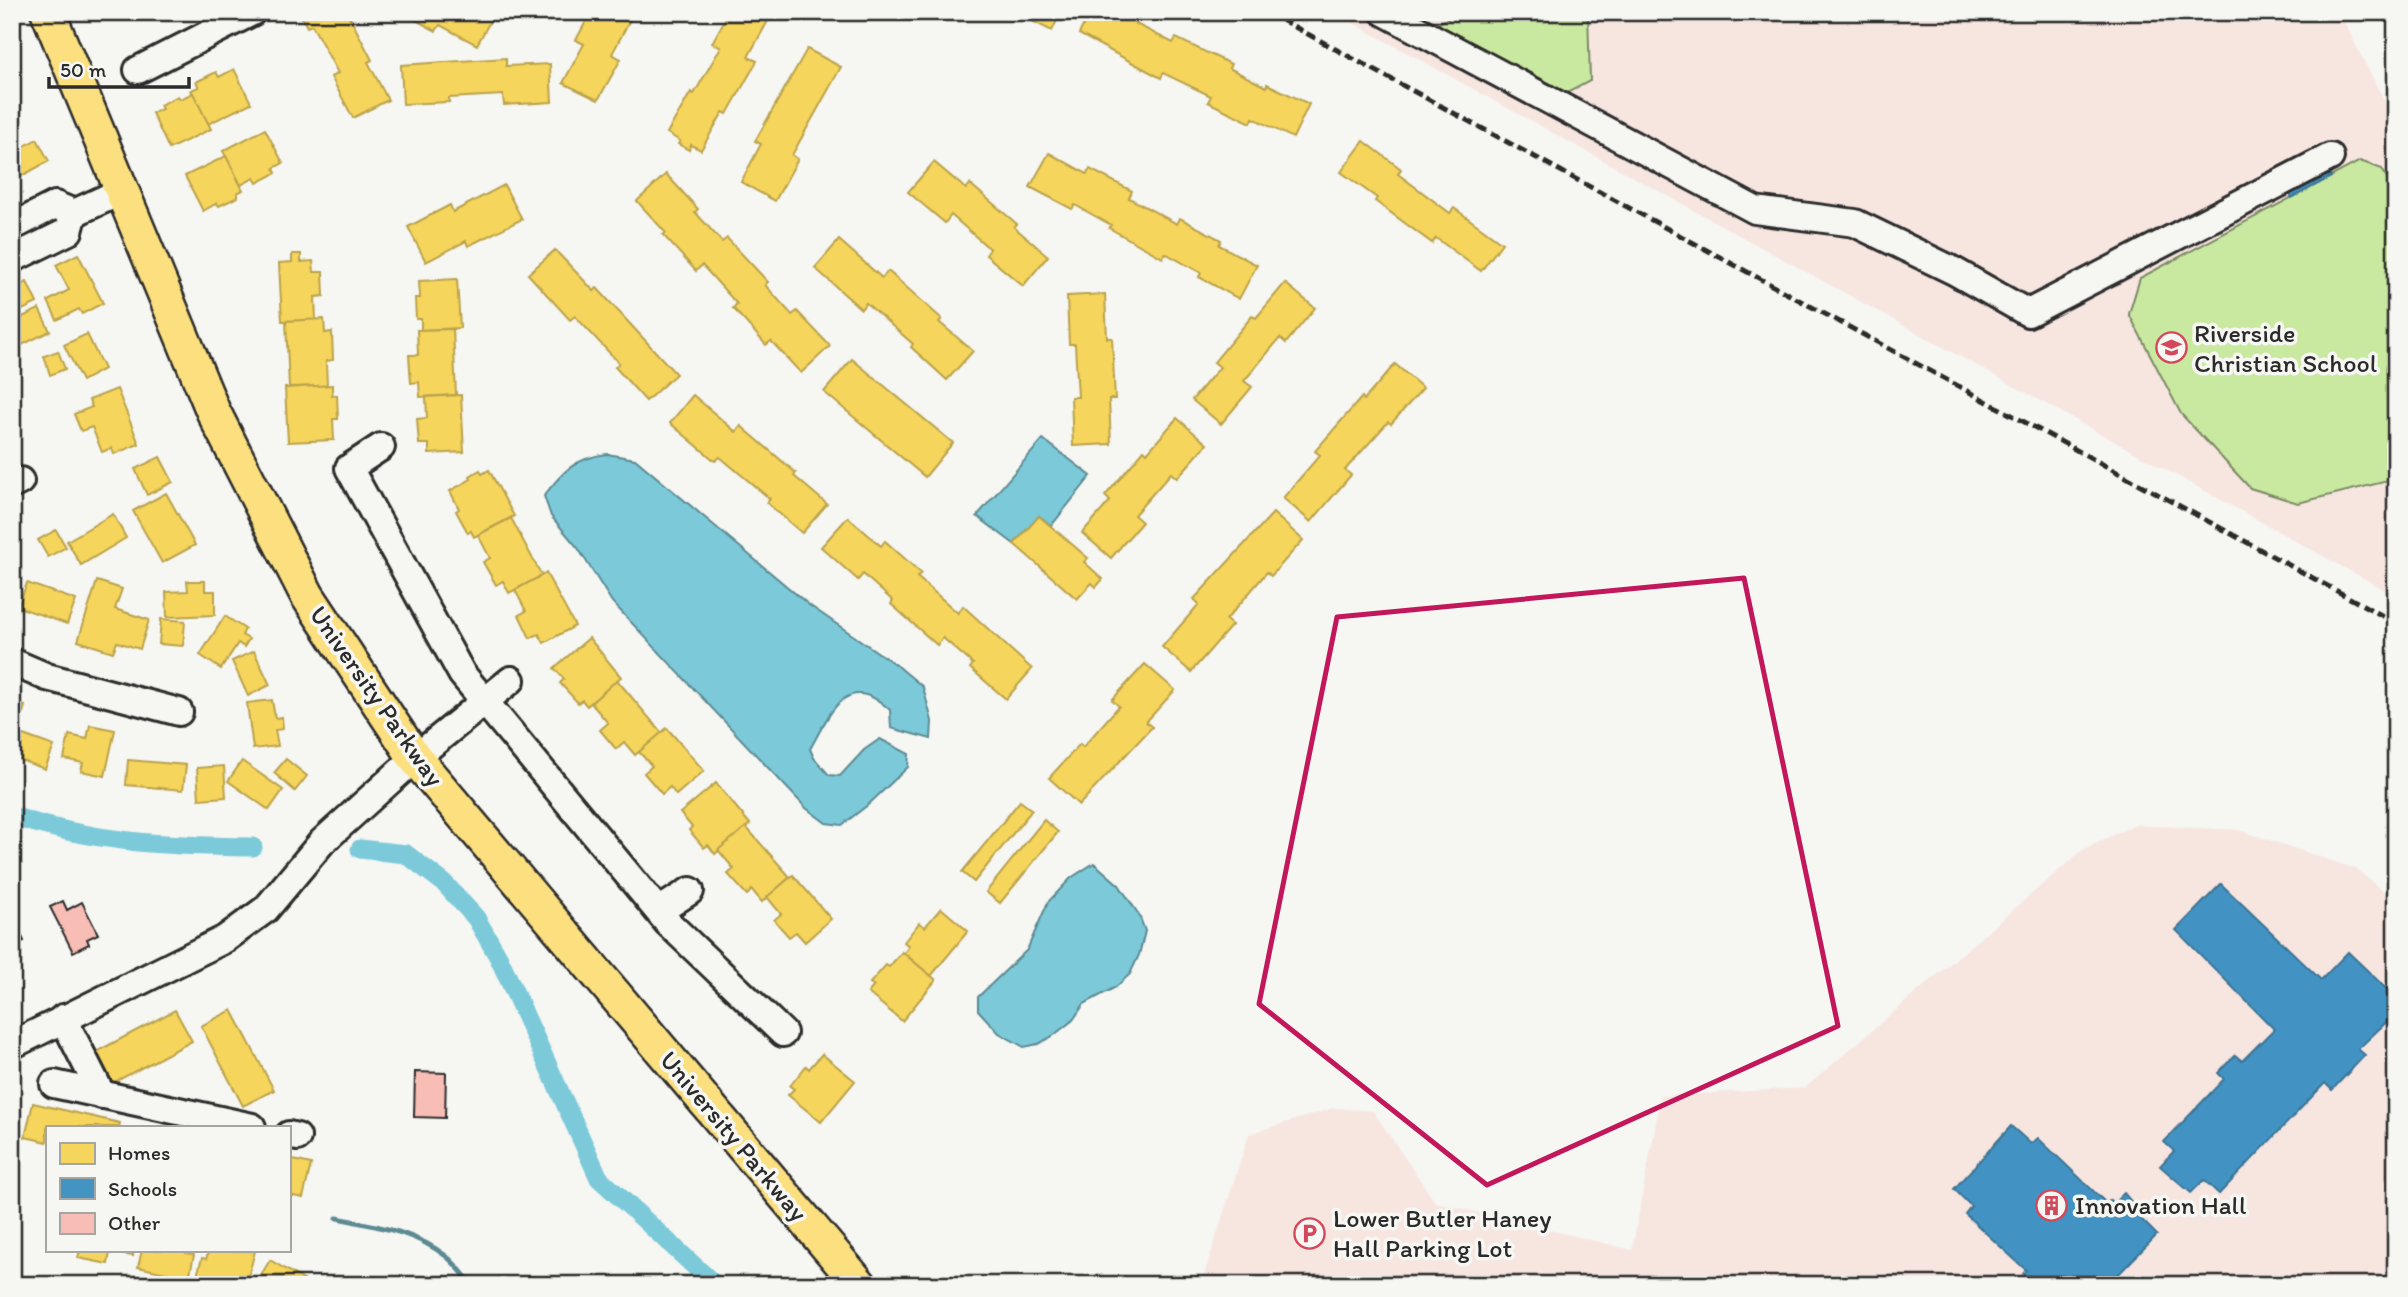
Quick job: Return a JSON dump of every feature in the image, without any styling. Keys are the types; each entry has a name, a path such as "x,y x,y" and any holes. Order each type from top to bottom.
{"main road":[{"name":"University Parkway","path":"48,12 212,411 301,583 368,689 415,758 860,1285"}],"street":[{"path":"138,70 252,12"},
{"path":"1384,12 1755,210 1855,223 1954,271 2028,313 2330,157"},
{"path":"12,227 55,205 74,212 122,191"},
{"path":"12,259 68,231 74,212"},
{"path":"381,447 349,468 461,674 659,911 783,1033"},
{"path":"12,662 47,677 178,712"},
{"path":"12,1045 225,939 266,909 322,842 415,758 511,680"},
{"path":"659,911 690,891"},
{"path":"63,1018 102,1095"},
{"path":"54,1084 247,1126"}],"highlighted area":[{"path":"1744,578 1838,1026 1487,1185 1259,1004 1337,617"}],"shaded area":[{"name":"Riverside Christian School","path":"1333,12 2339,12 2396,124 2396,596"},
{"path":"2133,825 2239,830 2356,869 2396,902 2396,1093 2391,1098 2396,1103 2396,1285 1201,1285 1249,1134 1334,1108 1373,1111 1435,1202 1632,1250 1661,1096 1805,1088 2083,850"}],"green space":[{"path":"1458,12 1588,12 1590,81 1567,93 1441,33 1435,26"},
{"path":"2360,161 2382,169 2396,194 2396,479 2298,503 2250,488 2181,414 2129,314 2140,278"}],"water":[{"path":"1043,439 1091,476 1051,526 1039,516 1014,544 977,516"},
{"path":"607,454 635,459 809,605 899,667 923,687 932,721 931,739 891,728 890,710 875,699 862,694 851,695 841,701 825,722 810,749 829,775 840,776 864,750 880,739 909,754 908,767 842,825 826,823 806,808 612,602 578,548 551,516 544,496 557,479 578,462"},
{"path":"1094,863 1119,885 1139,915 1145,931 1139,955 1130,974 1116,987 1084,1004 1073,1020 1054,1035 1038,1044 1024,1047 999,1033 978,1010 978,997 1027,950 1048,902 1071,878"}],"building: Homes":[{"path":"299,12 347,12 372,60 368,62 388,100 353,118 331,77 338,73 312,25 307,27"},
{"path":"401,12 495,12 477,45 440,25 436,31"},
{"path":"591,12 634,12 612,54 621,59 598,100 563,83 584,44 576,40"},
{"path":"729,12 757,12 769,19 748,57 757,61 727,114 723,112 701,150 691,145 689,150 667,133 691,92 694,94 721,47 712,43"},
{"path":"1014,12 1061,12 1052,31"},
{"path":"1090,12 1125,12 1139,19 1136,24 1173,43 1176,38 1231,64 1229,68 1266,87 1267,84 1309,104 1293,138 1253,118 1251,123 1208,102 1211,96 1163,73 1161,78 1079,34"},
{"path":"807,49 841,67 792,155 798,159 775,201 741,182 761,144 755,141"},
{"path":"506,58 506,66 550,64 552,102 504,105 503,95 449,98 449,102 403,104 401,65"},
{"path":"234,69 251,103 208,124 191,90 199,87 196,82 216,72 219,77"},
{"path":"193,93 211,129 169,149 152,113 162,109 160,105 178,96 180,99"},
{"path":"265,129 283,163 274,168 276,173 257,183 254,178 241,185 223,151"},
{"path":"37,139 49,161 18,178 12,167 12,153"},
{"path":"1364,141 1401,169 1398,174 1450,213 1454,208 1502,243 1481,271 1436,238 1432,243 1341,172"},
{"path":"1049,153 1087,174 1090,169 1132,191 1129,198 1177,224 1180,218 1221,240 1219,245 1257,265 1239,299 1199,277 1201,273 1165,253 1163,258 1109,228 1111,225 1075,205 1072,209 1030,187"},
{"path":"226,156 243,190 237,193 238,197 219,206 217,203 203,211 185,176"},
{"path":"934,162 966,189 970,184 1017,224 1014,227 1048,256 1023,286 986,255 990,249 951,215 945,223 908,192"},
{"path":"666,174 698,209 695,212 722,242 727,238 768,282 765,285 792,315 797,311 830,346 801,373 771,341 766,345 733,308 737,304 702,265 696,271 637,201"},
{"path":"504,185 522,219 468,246 466,241 426,262 408,227 450,205 453,212"},
{"path":"839,240 882,278 888,271 942,319 939,322 973,351 947,380 911,347 913,344 866,303 861,309 815,268"},
{"path":"555,250 594,291 597,288 676,374 646,401 615,367 619,363 575,316 570,320 528,274"},
{"path":"78,254 103,303 82,314 79,309 57,320 48,301 69,290 56,265"},
{"path":"292,254 301,254 301,262 313,261 314,272 323,272 324,296 315,297 316,320 282,321 279,263 292,262"},
{"path":"457,279 460,328 421,330 421,319 416,319 415,298 420,298 419,281"},
{"path":"27,282 37,303 16,313 12,304 12,289"},
{"path":"1285,283 1315,308 1286,343 1280,338 1244,381 1252,387 1221,424 1192,400 1220,367 1214,362 1252,316 1256,318"},
{"path":"1105,294 1107,338 1112,338 1115,399 1109,399 1111,444 1073,446 1071,397 1078,397 1075,344 1069,344 1067,296"},
{"path":"39,309 50,331 12,350 12,322"},
{"path":"324,319 325,333 332,332 333,360 326,361 327,386 289,387 286,321"},
{"path":"453,329 456,395 420,397 419,382 411,383 409,355 418,355 417,330"},
{"path":"87,334 104,369 82,381 64,345"},
{"path":"58,351 65,369 50,375 44,356"},
{"path":"852,359 953,443 925,477 824,392"},
{"path":"1395,364 1423,388 1345,470 1351,475 1311,522 1283,498 1320,455 1315,451"},
{"path":"332,385 332,395 337,395 338,419 333,419 334,440 288,442 285,388"},
{"path":"117,389 139,444 114,454 112,448 102,452 92,427 81,431 74,414 92,407 89,400"},
{"path":"461,395 464,452 429,454 429,444 419,444 417,419 427,418 426,397"},
{"path":"693,395 736,432 741,426 796,473 794,476 827,504 802,533 767,503 770,499 720,457 715,461 670,423"},
{"path":"1177,418 1207,444 1177,478 1171,473 1134,515 1142,522 1111,558 1082,533 1110,501 1105,496 1144,450 1147,453"},
{"path":"160,457 173,482 147,495 135,469"},
{"path":"480,470 482,474 489,470 514,516 474,537 471,531 468,533 456,511 459,509 450,491 471,479 470,476"},
{"path":"166,493 195,545 162,563 133,511"},
{"path":"1273,513 1303,540 1271,576 1267,572 1226,620 1232,625 1191,672 1162,647 1199,604 1194,599"},
{"path":"113,514 126,538 81,565 67,541"},
{"path":"1039,516 1088,558 1084,562 1103,579 1096,587 1092,583 1077,599 1014,544"},
{"path":"848,517 881,546 885,541 921,573 917,577 958,613 963,606 1032,669 1006,699 970,668 973,664 943,638 937,645 891,604 893,601 863,574 858,580 821,547"},
{"path":"511,518 542,576 509,593 503,581 496,585 483,562 490,558 478,535"},
{"path":"56,530 66,547 48,557 38,540"},
{"path":"546,573 575,626 544,643 539,634 530,638 519,615 526,611 515,590"},
{"path":"97,581 122,589 115,609 149,620 140,649 117,642 113,652 78,641"},
{"path":"187,581 205,581 205,591 215,591 215,615 167,617 166,592 188,591"},
{"path":"27,583 76,600 67,624 18,607"},
{"path":"225,616 245,629 242,635 249,639 244,647 238,643 221,669 200,655"},
{"path":"161,619 185,621 183,646 159,644"},
{"path":"589,638 621,677 587,706 582,700 578,703 560,683 564,679 554,668"},
{"path":"254,651 270,685 248,696 232,661"},
{"path":"1145,664 1175,690 1146,722 1152,727 1079,805 1049,778 1080,744 1083,747 1119,706 1112,700"},
{"path":"617,680 662,733 635,755 624,742 616,749 600,730 608,723 591,703"},
{"path":"272,700 275,718 282,717 283,729 275,730 278,746 253,749 247,703"},
{"path":"12,702 25,706 21,720 12,717"},
{"path":"90,725 115,730 105,776 81,771 83,763 64,759 69,735 87,739"},
{"path":"667,728 704,771 676,795 670,787 662,794 644,773 652,766 639,752"},
{"path":"12,731 54,746 45,769 12,757"},
{"path":"286,759 307,776 295,791 274,773"},
{"path":"128,760 186,765 183,790 126,785"},
{"path":"242,761 283,790 269,810 228,781"},
{"path":"224,766 226,797 199,799 197,768"},
{"path":"716,783 750,824 715,854 708,845 704,848 689,830 692,827 680,813"},
{"path":"1020,801 1032,810 974,882 962,872"},
{"path":"1044,820 1058,832 1000,903 986,892"},
{"path":"746,827 790,877 762,902 752,890 747,895 728,874 734,869 718,850"},
{"path":"793,875 831,919 805,942 796,932 789,937 774,920 781,914 767,897"},
{"path":"941,908 968,931 931,976 904,953 909,946 904,942 919,923 925,927"},
{"path":"902,952 936,980 902,1021 868,993 874,986 870,983"},
{"path":"175,1010 192,1041 113,1083 96,1052"},
{"path":"232,1010 274,1090 243,1106 201,1026"},
{"path":"822,1054 855,1081 821,1122 788,1095 794,1089 790,1086 806,1066 809,1069"},
{"path":"33,1103 120,1123 119,1126 46,1126 46,1142 25,1137"},
{"path":"290,1159 311,1164 303,1198 290,1195"},
{"path":"12,1202 19,1203 13,1240 12,1240"},
{"path":"80,1252 110,1252 108,1264 78,1258"},
{"path":"110,1252 134,1252 133,1256"},
{"path":"142,1252 186,1252 194,1255 189,1278 138,1267"},
{"path":"208,1252 255,1252 246,1285 217,1285 196,1279 202,1258 206,1259"},
{"path":"270,1260 307,1282 306,1285 255,1285"}],"building: Schools":[{"path":"2326,168 2331,177 2292,198 2287,189"},
{"path":"2221,884 2321,980 2348,952 2396,998 2396,1013 2358,1049 2365,1055 2332,1090 2325,1083 2219,1194 2204,1180 2191,1193 2160,1166 2174,1151 2164,1142 2224,1079 2218,1073 2235,1055 2242,1061 2274,1029 2176,930"},
{"name":"Innovation Hall","path":"2011,1126 2031,1144 2038,1138 2107,1204 2110,1200 2113,1204 2124,1193 2134,1205 2131,1209 2157,1235 2108,1285 2035,1285 2023,1274 2026,1270 1965,1214 1971,1206 1954,1189"}],"building: Other":[{"path":"63,901 67,910 82,902 98,934 87,939 89,944 73,952 50,907"},
{"path":"16,924 24,941 12,947 12,926"},
{"path":"415,1072 446,1073 445,1118 414,1117"}],"waterway":[{"path":"12,816 72,832 131,841 253,847"},
{"path":"360,849 406,854 444,883 476,918 499,958 599,1178 715,1285"},
{"path":"337,1218 380,1227 421,1241 450,1259 472,1285"}],"railway":[{"path":"1267,12 2396,623"}],"place":[{"name":"Riverside Christian School","path":"2171,348"},
{"name":"Innovation Hall","path":"2052,1205"},
{"name":"Lower Butler Haney Hall Parking Lot","path":"1310,1233"}]}
